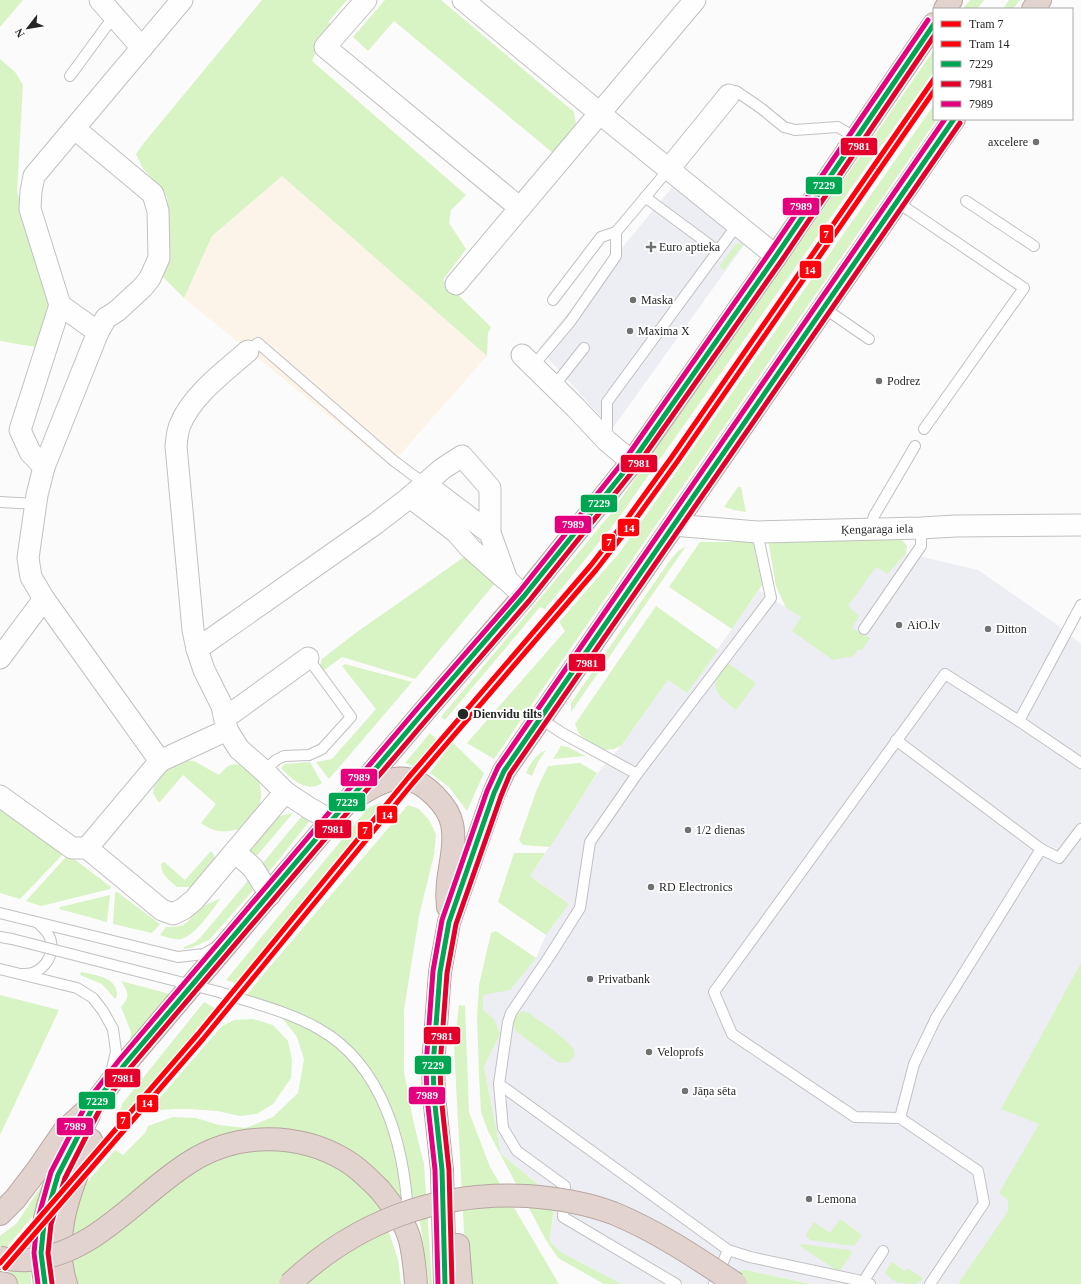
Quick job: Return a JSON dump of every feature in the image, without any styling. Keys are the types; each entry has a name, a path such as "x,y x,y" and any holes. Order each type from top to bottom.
{"highway":[{"path":"945,8 951,0"},
{"path":"1033,8 1040,0"},
{"path":"45,1284 41,1253 44,1223 48,1206 58,1175 95,1103 126,1064 417,720 524,596 632,462 776,256 933,25"},
{"path":"445,1284 442,1170 434,1096 433,1066 440,972 449,922 494,793 504,771 953,120"},
{"path":"348,803 377,784 386,781 408,778 430,791 440,801 447,811 452,824 453,852 447,884 449,922"},
{"path":"0,1214 15,1199 64,1131 95,1103"},
{"path":"66,1284 64,1278 61,1245 64,1218 77,1174 91,1140 95,1103"},
{"path":"0,1258 27,1260 51,1256 70,1249 93,1237 190,1162 225,1146 248,1141 277,1139 297,1141 326,1151 345,1160 360,1170 380,1190 403,1224 409,1236 416,1284"},
{"path":"442,1170 457,1230 461,1284"},
{"path":"290,1284 328,1252 360,1233 390,1218 444,1201 470,1197 510,1195 545,1197 583,1204 612,1213 645,1228 690,1253 736,1284"},
{"path":"0,1283 6,1284"}],"street":[{"path":"100,0 142,48"},
{"path":"44,467 30,452 20,430 60,305 30,209 30,191 34,176 182,0"},
{"path":"366,0 325,47 520,208"},
{"path":"463,0 668,170 776,256"},
{"path":"456,284 695,0"},
{"path":"668,170 728,95"},
{"path":"75,129 89,139 153,194 158,211 159,258 150,278 143,287 117,311 106,318 98,332 44,467 36,504 28,558 32,577 44,599 160,761"},
{"path":"60,305 98,332"},
{"path":"248,351 203,392 188,410 180,426 176,446 193,630 204,670 222,706 226,724 239,749 285,792 308,808 332,821"},
{"path":"528,361 607,441 632,462"},
{"path":"197,649 375,524 442,469 462,456 490,488 490,533 507,580"},
{"path":"418,490 490,533"},
{"path":"418,490 470,548 524,596"},
{"name":"Ķengaraga iela","path":"673,526 757,532 870,530 955,526 1081,525"},
{"path":"0,658 44,599"},
{"path":"87,848 160,761 226,724 308,658"},
{"path":"0,796 72,848 87,848 162,910 173,914 183,909 194,900 285,792"},
{"path":"235,852 253,868 270,894"}],"lane":[{"path":"70,76 114,16"},
{"path":"728,95 736,92 747,97 784,127 795,130 838,127 856,138"},
{"path":"553,300 601,237 616,232 668,170"},
{"path":"645,197 718,251"},
{"path":"966,201 1034,246"},
{"path":"897,202 1024,288 924,428"},
{"path":"607,441 608,402 737,225"},
{"path":"528,361 570,322 616,256 616,232"},
{"path":"824,308 869,340"},
{"path":"248,351 258,343 394,461 418,490"},
{"path":"554,386 584,348"},
{"path":"870,530 874,516 915,446"},
{"path":"0,502 36,504"},
{"path":"864,629 921,546 921,528"},
{"path":"676,1284 563,1217 565,1186 517,1151 503,1128 499,1084 508,1022 511,1013 580,908 590,842 637,774 771,598 757,532"},
{"path":"1019,721 1081,605"},
{"path":"264,771 276,760 284,756 309,755 322,749 351,717 308,658"},
{"path":"930,1284 984,1203 978,1171 900,1118 855,1118 732,1034 714,992 945,674 1081,763"},
{"path":"541,719 562,733 637,774"},
{"path":"896,740 1041,849 1059,858 1081,829"},
{"path":"900,1118 914,1064 936,1018 1041,849"},
{"path":"0,913 178,957 204,954 235,936"},
{"path":"17,973 27,974 36,971 44,966 50,958 52,948 50,938 46,930 38,923 29,920"},
{"path":"0,937 219,992 261,1005 305,1022 337,1041 357,1061 367,1074 386,1107 394,1130 400,1157 409,1236"},
{"path":"0,969 76,988 93,998 103,1011 113,1029 116,1050 108,1086"},
{"path":"499,1084 728,1250 750,1257 867,1283 883,1251"},
{"path":"714,1284 728,1250"}],"shaded area":[{"path":"282,176 487,356 390,466 184,298 212,236"},
{"path":"675,184 747,241 612,429 539,348"},
{"path":"906,553 978,570 1056,624 1081,644 1081,1284 811,1284 746,1270 726,1284 622,1284 561,1253 551,1243 550,1237 554,1214 550,1194 501,1154 484,1067 500,1034 483,1010 483,995 536,958 546,935 569,904 530,876 597,774 621,746 668,680 687,693 759,590 801,617 792,631 852,628 848,606 876,566 888,574"}],"green space":[{"path":"0,0 23,0 0,27"},
{"path":"262,0 347,0 328,22 334,27 316,50 312,61 466,195 451,210 449,223 466,249 443,280 491,327 488,333 487,356 282,176 212,236 184,298 162,276 169,232 167,197 142,167 136,154"},
{"path":"385,0 441,0 574,112 576,124 553,153 394,21 368,51 353,37"},
{"path":"970,0 984,0 978,8 964,8"},
{"path":"1009,0 1020,0 1014,8 1004,8"},
{"path":"933,51 933,72 617,520 545,609 540,607 445,720 441,717 609,516"},
{"path":"0,59 15,72 23,85 17,191 48,293 51,310 36,347 0,341"},
{"path":"933,106 933,120 936,120 494,759 467,743 565,631 559,622 620,552"},
{"path":"739,243 743,244 724,270 719,267 735,245"},
{"path":"738,487 741,487 746,512 724,507"},
{"path":"768,540 902,540 907,546 906,553 888,574 876,567 848,606 859,616 852,628 870,638 862,650 859,649 853,656 833,660 792,631 801,617 786,608 776,586"},
{"path":"700,542 753,542 762,585 732,629 669,587"},
{"path":"686,546 571,712 571,703 668,563 677,552"},
{"path":"467,555 495,583 415,679 342,657 323,671 320,665 322,659 357,632"},
{"path":"656,606 718,650 687,693 668,680 621,746 614,749 605,750 591,743 579,734 575,724"},
{"path":"726,662 756,683 736,710 722,698 716,689 717,678"},
{"path":"345,664 412,682 329,779 316,762 332,759 376,709 342,666"},
{"path":"430,733 439,742 416,767 405,763"},
{"path":"452,742 484,773 467,811 449,787 430,773"},
{"path":"561,746 568,747 585,756 553,759"},
{"path":"546,750 538,762 532,776 526,773 534,759"},
{"path":"183,760 194,761 219,775 230,765 234,764 245,767 254,774 259,783 261,794 260,804 256,814 249,823 240,829 218,831 201,823 216,804 183,775 159,803 153,793 154,787 169,767"},
{"path":"310,762 322,783 316,786 310,787 300,784 281,768 285,764"},
{"path":"580,763 597,773 550,847 523,845 519,840 537,789 548,766"},
{"path":"379,803 386,805 235,983 226,980 368,808"},
{"path":"408,805 419,809 429,820 436,834 434,855 419,916 404,1010 404,1072 413,1120 424,1164 432,1284 429,1284 417,1200 388,1230 398,1259 401,1284 73,1284 68,1251 81,1189 115,1150 123,1155 145,1133 148,1126 173,1117 196,1118 219,1125 246,1128 273,1117 298,1093 304,1059 297,1037 279,1014 260,1007 239,1005 261,977"},
{"path":"0,806 64,853 20,899 0,893"},
{"path":"293,813 255,858 251,854 251,849 276,817"},
{"path":"305,815 312,818 268,873 262,864 301,817"},
{"path":"211,851 215,860 200,880 191,887 177,887 162,871 161,864 164,862 185,880"},
{"path":"514,853 545,853 530,876 569,904 546,935 498,902"},
{"path":"70,856 111,887 110,889 41,906 26,901 66,857"},
{"path":"251,877 256,887 209,940 184,949 184,947 194,943 200,938"},
{"path":"117,892 160,924 152,933 113,924 115,893"},
{"path":"110,895 107,922 59,909 60,907"},
{"path":"221,898 203,922 187,937 176,939 160,935 166,927 184,925 201,908"},
{"path":"496,931 536,958 510,990 483,995 483,1010 494,1019 500,1034 484,1067 501,1154 550,1194 555,1203 550,1237 551,1243 562,1253 622,1284 604,1284 558,1258 547,1242 488,1131 481,1112 477,1016 479,985 491,933"},
{"path":"1081,963 1081,1284 958,1284 1008,1211 1008,1200 999,1193 1039,1124 1001,1109"},
{"path":"81,972 99,976 110,981 116,990 117,996 115,999 102,984 80,975"},
{"path":"121,981 170,994 130,1040 131,1032 121,1007 126,1000 127,991"},
{"path":"0,995 59,1010 0,1135"},
{"path":"204,1002 218,1010 114,1131 122,1104"},
{"path":"459,1005 465,1006 469,1112 490,1167 559,1284 471,1284 466,1267 454,1048"},
{"path":"522,1011 529,1013 546,1025 561,1036 572,1047 574,1054 569,1062 559,1063 517,1032 513,1026 513,1020"},
{"path":"253,1019 273,1025 288,1041 292,1060 291,1078 273,1104 257,1114 240,1116 217,1111 190,1109 148,1111 222,1026 234,1020"},
{"path":"47,1177 39,1209 0,1255 0,1236 17,1223"},
{"path":"840,1219 862,1235 854,1246 810,1240 806,1235 814,1222 830,1233"},
{"path":"801,1244 850,1250 852,1253 839,1272 800,1246"},
{"path":"30,1250 31,1284 1,1284"},
{"path":"892,1262 905,1271 907,1268 923,1278 917,1284 903,1283 891,1279 885,1272"},
{"path":"746,1270 811,1284 726,1284 734,1274 739,1271"}],"tram line":[{"name":"7","path":"0,1263 198,1034 408,778 591,565 671,458 933,80"},
{"name":"14","path":"5,1268 203,1039 413,783 596,570 677,462 933,92"}],"transit line":[{"name":"7989","path":"38,1284 34,1253 37,1222 51,1172 89,1099 120,1059 417,709 519,592 626,458 770,252 928,20"},
{"name":"7229","path":"45,1284 41,1253 44,1223 58,1175 95,1103 125,1064 524,596 632,462 776,256 933,25"},
{"name":"7981","path":"52,1283 48,1253 51,1224 65,1178 101,1107 130,1068 529,601 637,466 782,260 933,37"},
{"name":"7989","path":"438,1284 435,1170 427,1097 426,1066 433,971 442,920 487,791 498,767 944,120"},
{"name":"7229","path":"445,1284 442,1170 434,1096 433,1066 440,972 449,922 494,793 504,771 953,120"},
{"name":"7981","path":"452,1284 449,1170 441,1096 440,1066 447,973 456,924 510,774 960,123"}],"place":[{"name":"axcelere","path":"1036,142"},
{"name":"Euro aptieka","path":"651,247"},
{"name":"Maska","path":"633,300"},
{"name":"Maxima X","path":"630,331"},
{"name":"Podrez","path":"879,381"},
{"name":"AiO.lv","path":"899,625"},
{"name":"Ditton","path":"988,629"},
{"name":"Dienvidu tilts","path":"463,714"},
{"name":"1/2 dienas","path":"688,830"},
{"name":"RD Electronics","path":"651,887"},
{"name":"Privatbank","path":"590,979"},
{"name":"Veloprofs","path":"649,1052"},
{"name":"Jāņa sēta","path":"685,1091"},
{"name":"Lemona","path":"809,1199"}]}
